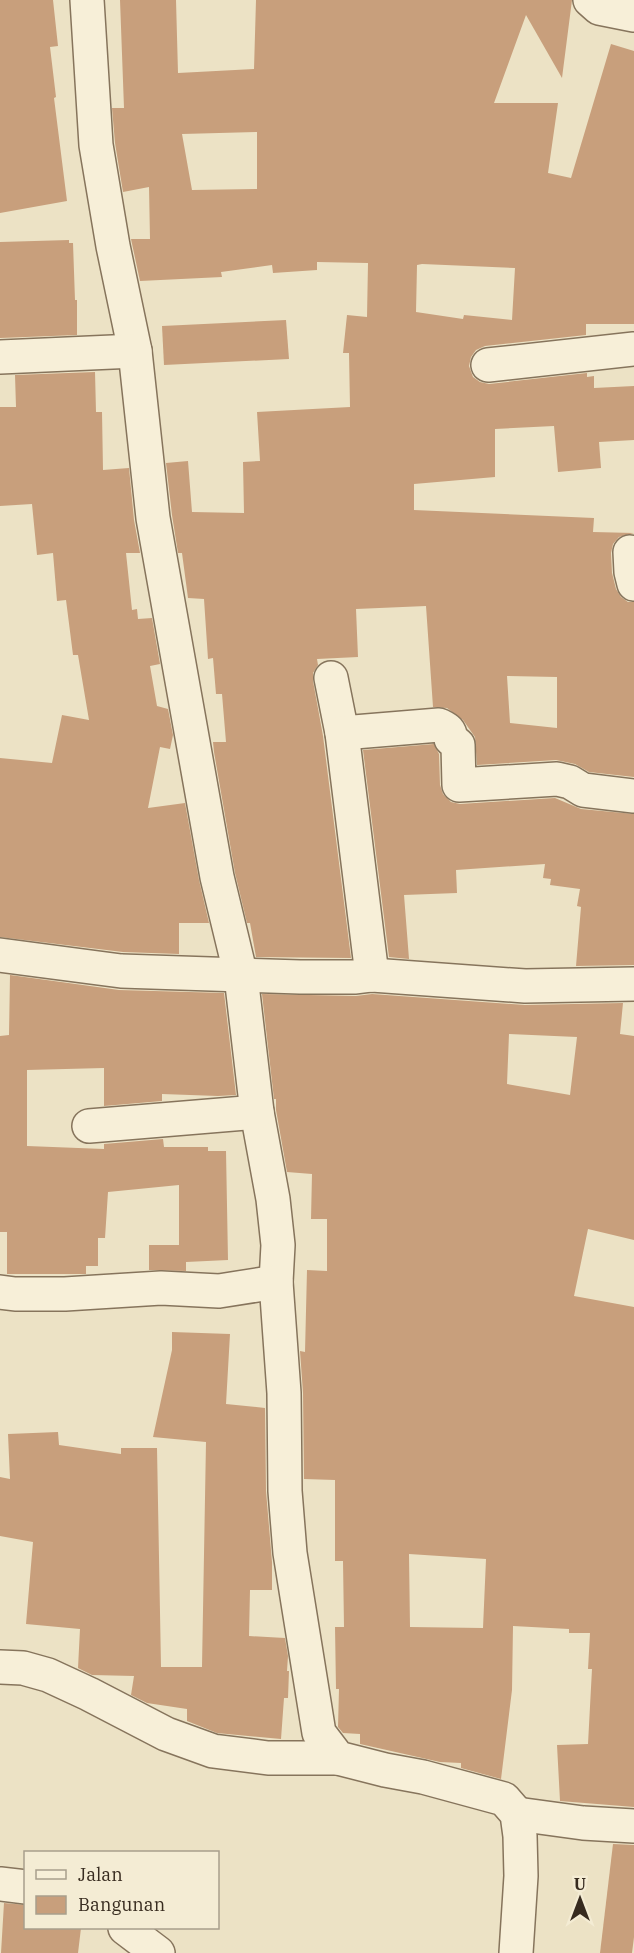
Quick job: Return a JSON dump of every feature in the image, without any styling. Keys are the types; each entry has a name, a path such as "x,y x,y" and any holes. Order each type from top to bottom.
{"street":[{"path":"87,0 96,145 113,246 135,351 153,519 217,877 241,976 257,1112 273,1199 278,1245 276,1282 284,1393 285,1491 290,1553 319,1733 338,1758"},
{"path":"590,0 599,8 634,15"},
{"path":"488,365 634,349"},
{"path":"0,357 135,351"},
{"path":"630,552 634,584"},
{"path":"331,678 342,733 372,975"},
{"path":"342,733 439,725 450,732 453,742 458,745 459,785 548,778 570,782 583,790 634,796"},
{"path":"0,955 121,971 241,976 356,977 372,975 525,986 634,984"},
{"path":"89,1126 257,1112"},
{"path":"0,1292 65,1294 161,1288 219,1290 276,1282"},
{"path":"0,1667 23,1668 48,1676 89,1694 166,1734 213,1751 268,1758 338,1758 434,1779 504,1799 517,1814 520,1836 521,1876 516,1953"},
{"path":"517,1814 634,1826"},
{"path":"0,1884 24,1887"},
{"path":"126,1929 158,1953"}],"building":[{"path":"0,0 53,0 58,46 50,47 67,201 0,213"},
{"path":"120,0 176,0 178,73 254,69 256,0 572,0 562,78 526,15 494,103 558,103 548,173 571,178 611,44 634,51 634,324 586,324 586,335 485,346 476,350 469,366 473,377 489,384 587,373 587,377 594,376 594,388 634,386 634,440 599,442 601,468 558,472 554,426 495,429 495,477 414,484 414,510 594,518 593,532 634,533 619,537 613,544 611,553 616,589 621,597 628,602 634,602 634,777 589,772 575,764 556,760 477,765 475,737 463,720 447,708 433,707 426,606 356,609 358,657 317,659 318,665 313,673 351,958 256,957 250,923 247,923 235,873 214,752 213,742 226,742 222,694 216,694 213,658 208,659 204,599 188,598 182,553 178,553 166,463 188,461 192,512 244,513 243,462 260,461 257,412 350,407 349,353 343,353 347,315 367,317 368,263 317,262 317,270 273,273 272,265 221,272 222,277 140,281 131,239 150,239 149,187 123,192 112,108 124,108","holes":["257,132 257,189 192,190 182,134","417,265 515,268 512,320 464,315 463,319 416,312","507,676 557,677 557,728 510,723"]},
{"path":"69,240 69,243 73,243 77,335 0,338 0,242"},
{"path":"286,320 289,359 164,365 162,326"},
{"path":"95,372 96,412 102,412 103,470 129,468 140,553 126,553 132,610 137,609 138,619 152,618 160,664 150,666 157,706 168,709 173,735 170,749 160,747 148,808 185,803 209,923 179,923 179,954 123,952 0,937 0,758 52,763 62,715 89,720 78,655 73,655 66,600 57,601 53,553 37,555 32,504 0,506 0,407 16,407 15,375"},
{"path":"434,744 439,754 440,785 443,794 451,802 460,804 555,798 581,809 634,814 634,965 576,966 581,907 577,906 580,889 550,885 551,879 543,878 545,864 456,870 457,893 404,895 409,959 389,957 363,750"},
{"path":"10,975 119,990 224,993 236,1095 162,1094 162,1101 104,1106 104,1068 27,1070 27,1146 104,1149 104,1144 163,1139 164,1147 208,1147 208,1151 226,1151 228,1260 186,1262 186,1271 149,1270 149,1245 179,1245 179,1185 108,1192 105,1238 98,1238 98,1266 86,1266 86,1274 7,1274 7,1232 0,1232 0,1036 9,1035"},
{"path":"262,994 356,996 372,994 525,1005 623,1003 620,1034 634,1036 634,1240 588,1229 574,1296 634,1307 634,1807 560,1801 557,1745 588,1744 592,1669 588,1669 590,1633 569,1633 569,1629 513,1626 512,1690 501,1779 461,1768 461,1763 440,1762 360,1744 360,1734 343,1733 338,1727 339,1689 336,1689 335,1627 344,1627 343,1561 335,1561 335,1480 304,1479 300,1351 305,1352 307,1270 327,1271 327,1219 311,1219 312,1174 287,1172 276,1099 274,1099","holes":["509,1034 577,1037 570,1095 507,1084","409,1554 486,1559 483,1628 410,1627"]},
{"path":"172,1332 230,1334 226,1404 265,1408 266,1491 272,1590 250,1590 249,1636 285,1638 288,1656 287,1671 289,1671 288,1698 284,1698 281,1739 217,1733 187,1721 187,1709 147,1703 131,1695 134,1676 92,1675 78,1668 80,1629 26,1624 33,1542 0,1536 0,1477 10,1479 8,1434 58,1432 59,1445 121,1454 121,1448 157,1448 161,1667 202,1667 206,1442 153,1437 172,1350"},
{"path":"613,1844 634,1845 632,1953 600,1953"},
{"path":"4,1903 24,1905 24,1929 81,1929 78,1953 1,1953"}]}
